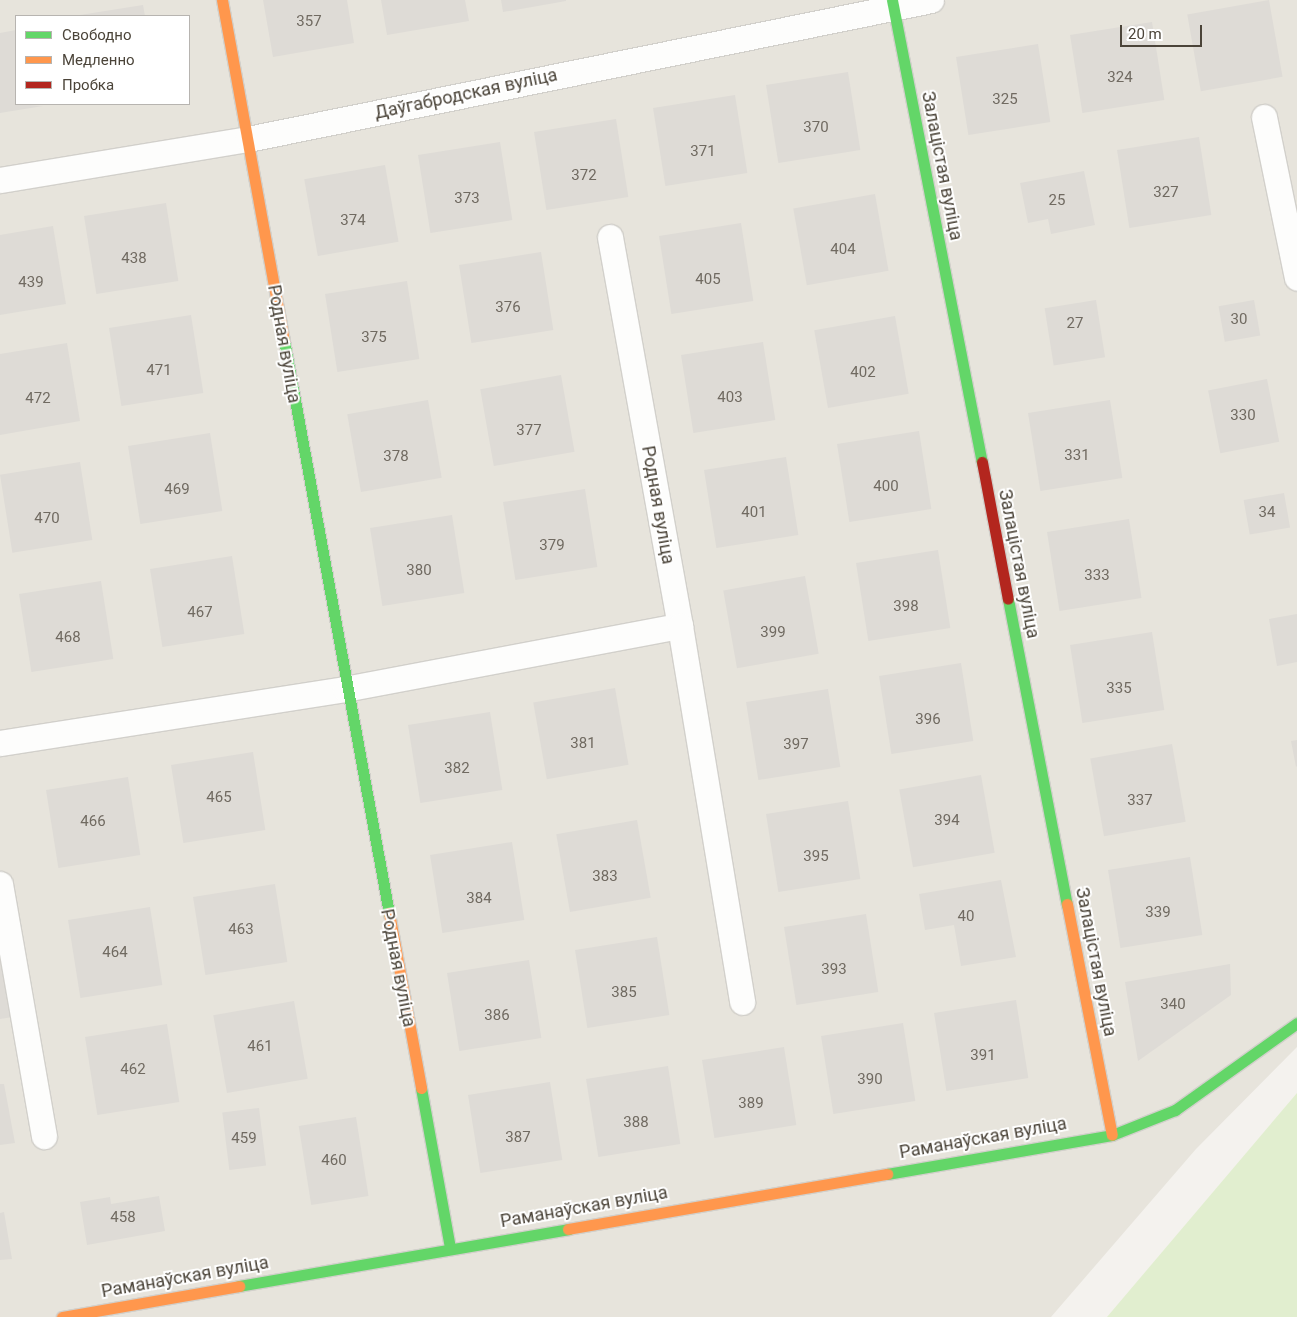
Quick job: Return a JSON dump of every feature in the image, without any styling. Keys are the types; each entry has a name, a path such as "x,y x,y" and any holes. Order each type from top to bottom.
{"street":[{"name":"Родная вуліца","path":"222,0 346,689 450,1247"},
{"name":"Даўгабродская вуліца","path":"0,180 248,139 893,4 931,0"},
{"name":"Залацістая вуліца","path":"893,4 1112,1135"},
{"path":"1264,117 1297,278"},
{"name":"Родная вуліца","path":"610,237 680,626 742,1002"},
{"path":"0,743 346,689 680,626"},
{"path":"0,884 44,1136"},
{"name":"Раманаўская вуліца","path":"62,1317 450,1247 1112,1135 1175,1110 1297,1023"}],"shaded area":[{"path":"0,0 1297,0 1297,1047 1196,1149 1051,1317 0,1317"}],"green space":[{"path":"1297,1093 1297,1317 1107,1317"}],"building":[{"path":"263,0 347,0 354,43 273,57"},
{"path":"381,0 465,0 469,21 387,35"},
{"path":"501,0 566,0 566,1 503,12"},
{"path":"1269,0 1283,77 1201,91 1187,14"},
{"path":"143,5 145,15 80,15"},
{"path":"1152,22 1164,100 1082,113 1070,35"},
{"path":"15,30 15,105 43,106 0,113 0,33"},
{"path":"1038,44 1050,122 968,135 956,57"},
{"path":"848,72 860,150 778,163 766,85"},
{"path":"735,95 747,173 665,186 653,108"},
{"path":"616,119 628,197 546,210 534,132"},
{"path":"1199,137 1211,215 1129,228 1117,150"},
{"path":"500,142 512,220 430,233 418,155"},
{"path":"385,165 399,242 318,256 304,179"},
{"path":"1084,171 1095,225 1051,234 1048,219 1028,223 1020,183"},
{"path":"875,194 889,271 807,285 793,208"},
{"path":"166,203 178,281 96,294 84,216"},
{"path":"741,223 753,301 671,314 659,236"},
{"path":"53,226 66,304 0,315 0,235"},
{"path":"541,252 553,330 471,343 459,265"},
{"path":"407,281 419,359 337,372 325,294"},
{"path":"1096,300 1105,357 1054,365 1045,308"},
{"path":"1254,300 1260,335 1225,342 1219,306"},
{"path":"191,315 203,393 121,406 109,328"},
{"path":"895,316 909,394 828,408 814,330"},
{"path":"763,342 775,420 693,433 681,355"},
{"path":"67,343 80,421 0,435 0,354"},
{"path":"561,375 575,452 494,466 480,389"},
{"path":"1267,379 1279,442 1220,453 1208,390"},
{"path":"428,400 442,478 361,492 347,414"},
{"path":"1110,400 1122,478 1040,491 1028,413"},
{"path":"919,431 931,509 849,522 837,444"},
{"path":"210,433 222,511 140,524 128,446"},
{"path":"786,457 798,535 716,548 704,470"},
{"path":"80,462 92,540 12,553 0,475"},
{"path":"585,489 597,567 515,580 503,502"},
{"path":"1284,493 1290,527 1250,535 1244,500"},
{"path":"452,515 464,593 382,606 370,528"},
{"path":"1129,519 1142,598 1060,611 1047,532"},
{"path":"938,550 950,628 868,641 856,563"},
{"path":"232,556 244,634 162,647 150,569"},
{"path":"805,576 819,654 737,668 723,590"},
{"path":"101,581 113,659 31,672 19,594"},
{"path":"1297,614 1297,662 1277,666 1269,619"},
{"path":"1152,632 1164,710 1082,723 1070,645"},
{"path":"961,663 973,741 891,754 879,676"},
{"path":"615,688 629,765 547,779 533,702"},
{"path":"828,689 840,767 758,780 746,702"},
{"path":"490,712 502,790 420,803 408,725"},
{"path":"1297,740 1297,766 1296,767 1291,741"},
{"path":"1172,744 1186,822 1104,836 1090,758"},
{"path":"253,752 265,830 183,843 171,765"},
{"path":"981,775 995,853 913,867 899,789"},
{"path":"128,777 140,855 58,868 46,790"},
{"path":"848,801 860,879 778,892 766,814"},
{"path":"637,820 651,898 570,912 556,834"},
{"path":"512,842 524,920 442,933 430,855"},
{"path":"1190,857 1202,935 1120,948 1108,870"},
{"path":"1001,880 1016,957 961,966 954,925 925,930 919,894"},
{"path":"275,884 287,962 205,975 193,897"},
{"path":"150,907 162,985 80,998 68,920"},
{"path":"866,914 878,992 796,1005 784,927"},
{"path":"657,937 669,1015 587,1028 575,950"},
{"path":"0,957 13,1017 0,1019"},
{"path":"529,960 541,1038 459,1051 447,973"},
{"path":"1230,964 1231,995 1138,1061 1125,982"},
{"path":"1016,1000 1028,1078 946,1091 934,1013"},
{"path":"294,1001 308,1079 227,1093 213,1015"},
{"path":"903,1023 915,1101 833,1114 821,1036"},
{"path":"167,1024 179,1102 97,1115 85,1037"},
{"path":"784,1047 796,1125 714,1138 702,1060"},
{"path":"668,1066 680,1144 598,1157 586,1079"},
{"path":"550,1082 562,1160 480,1173 468,1095"},
{"path":"0,1084 4,1084 15,1143 0,1145"},
{"path":"259,1108 266,1166 229,1170 222,1113"},
{"path":"356,1117 369,1196 311,1205 299,1126"},
{"path":"159,1196 165,1231 87,1245 80,1202 110,1197 111,1204"},
{"path":"4,1212 12,1259 0,1260 0,1213"}],"traffic: fast":[{"path":"892,0 982,462"},
{"path":"284,340 389,913"},
{"path":"1008,599 1067,904"},
{"path":"887,1174 1112,1135 1175,1110 1297,1023"},
{"path":"421,1088 450,1247"},
{"path":"239,1286 568,1229"}],"traffic: slow":[{"path":"222,0 284,340"},
{"path":"1067,904 1112,1135"},
{"path":"389,913 421,1088"},
{"path":"568,1229 887,1174"},
{"path":"62,1317 239,1286"}],"traffic: jam":[{"path":"982,462 1008,599"}]}
